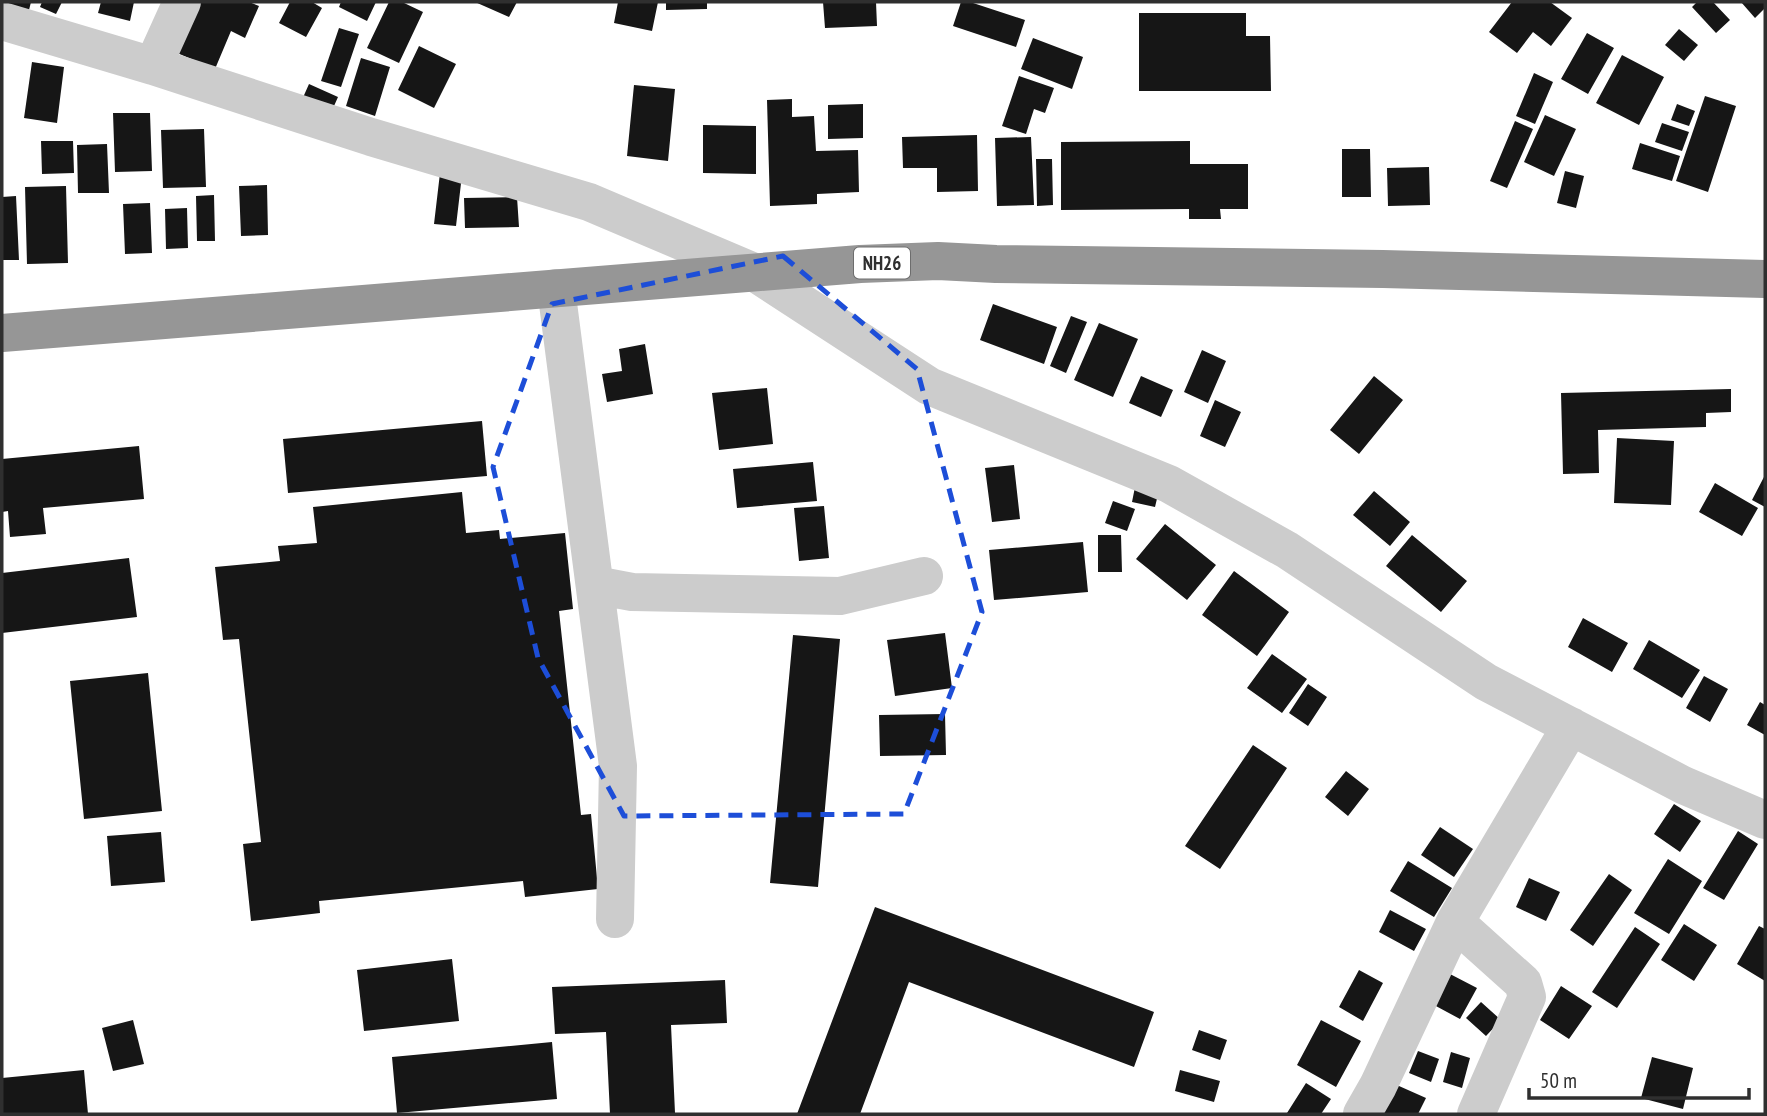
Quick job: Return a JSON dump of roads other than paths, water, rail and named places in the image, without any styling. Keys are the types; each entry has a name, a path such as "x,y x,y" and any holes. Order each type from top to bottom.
{"highway":[{"name":"NH26","path":"2,333 754,272 938,261 1765,279"}],"street":[{"path":"153,66 182,2"},
{"path":"2,21 153,66 371,137 589,202 754,272 929,386 1169,484 1287,550 1486,681 1683,785 1765,821"},
{"path":"556,288 618,766 615,919"},
{"path":"595,585 632,592 840,596 924,576"},
{"path":"1362,1114 1378,1086 1455,922 1571,726"},
{"path":"1455,922 1523,983 1527,997 1476,1114"}]}
